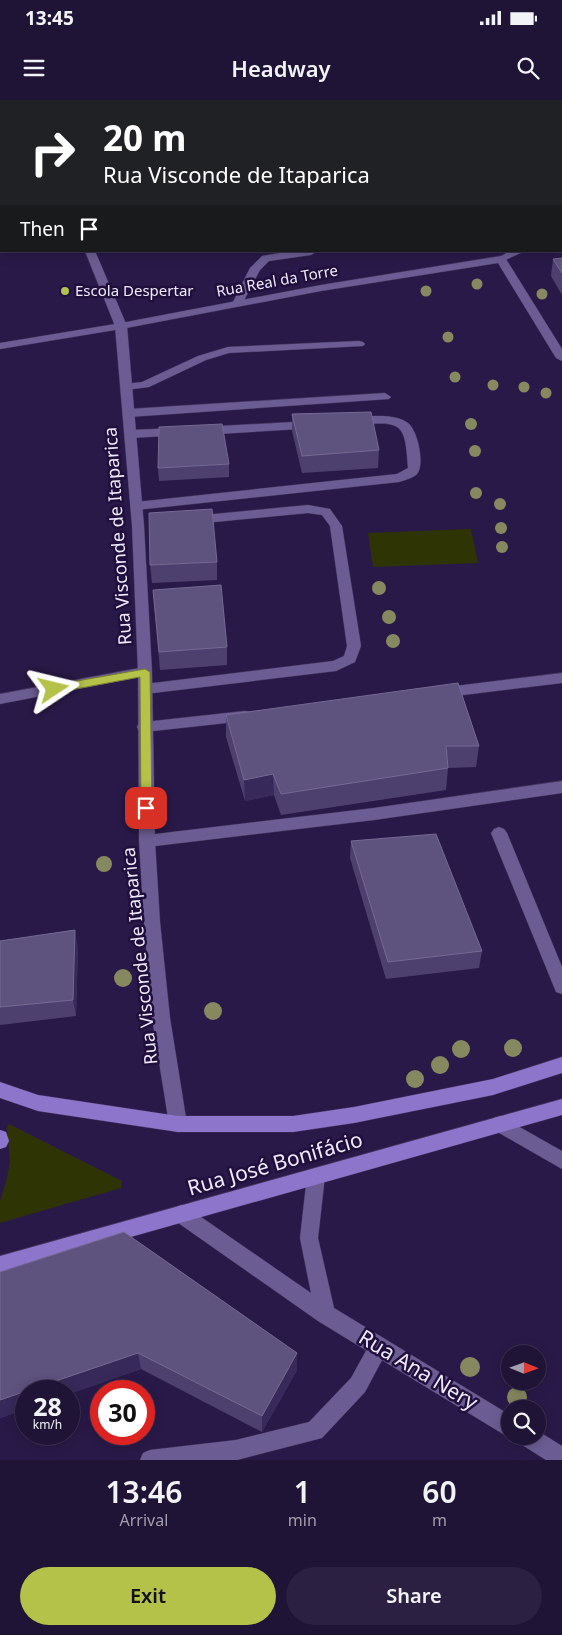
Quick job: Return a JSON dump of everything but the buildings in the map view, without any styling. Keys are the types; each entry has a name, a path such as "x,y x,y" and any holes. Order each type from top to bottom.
{"main road":[{"name":"Rua José Bonifácio","path":"0,1090 38,1103 178,1124 293,1124 354,1115 492,1087 562,1066"},
{"name":"Rua José Bonifácio","path":"0,1265 562,1107"}],"street":[{"name":"Rua Visconde de Itaparica","path":"90,252 121,326 138,526 145,672 144,727 147,841 161,1018 178,1124"},
{"path":"237,304 255,268 266,258 311,252"},
{"name":"Rua Real da Torre","path":"0,346 121,326 321,288 501,259 518,252"},
{"path":"501,259 562,358"},
{"path":"126,387 145,385 202,358 228,350 359,344"},
{"path":"129,413 385,397"},
{"path":"131,434 386,420 402,423 409,431 414,468 411,473 399,478 136,506"},
{"path":"145,689 336,666 350,659 354,646 336,526 326,512 308,509 181,522"},
{"path":"138,526 154,524"},
{"path":"0,698 145,672"},
{"path":"424,695 562,678"},
{"path":"144,727 257,715"},
{"path":"147,841 374,814 562,787"},
{"path":"500,833 560,976"},
{"path":"500,1124 562,1161"},
{"path":"316,1176 309,1238 325,1314"},
{"name":"Rua Ana Nery","path":"180,1214 325,1314 501,1422"},
{"path":"150,1460 236,1450 315,1431 358,1385 379,1347"},
{"path":"541,1445 562,1458"}],"green space":[{"path":"471,529 478,563 373,567 368,533"},
{"path":"9,1124 122,1181 121,1188 0,1223 0,1201 10,1161 7,1127"}],"place":[{"name":"Escola Despertar","path":"65,291"}],"route":[{"path":"54,689 145,672 146,808"}]}
